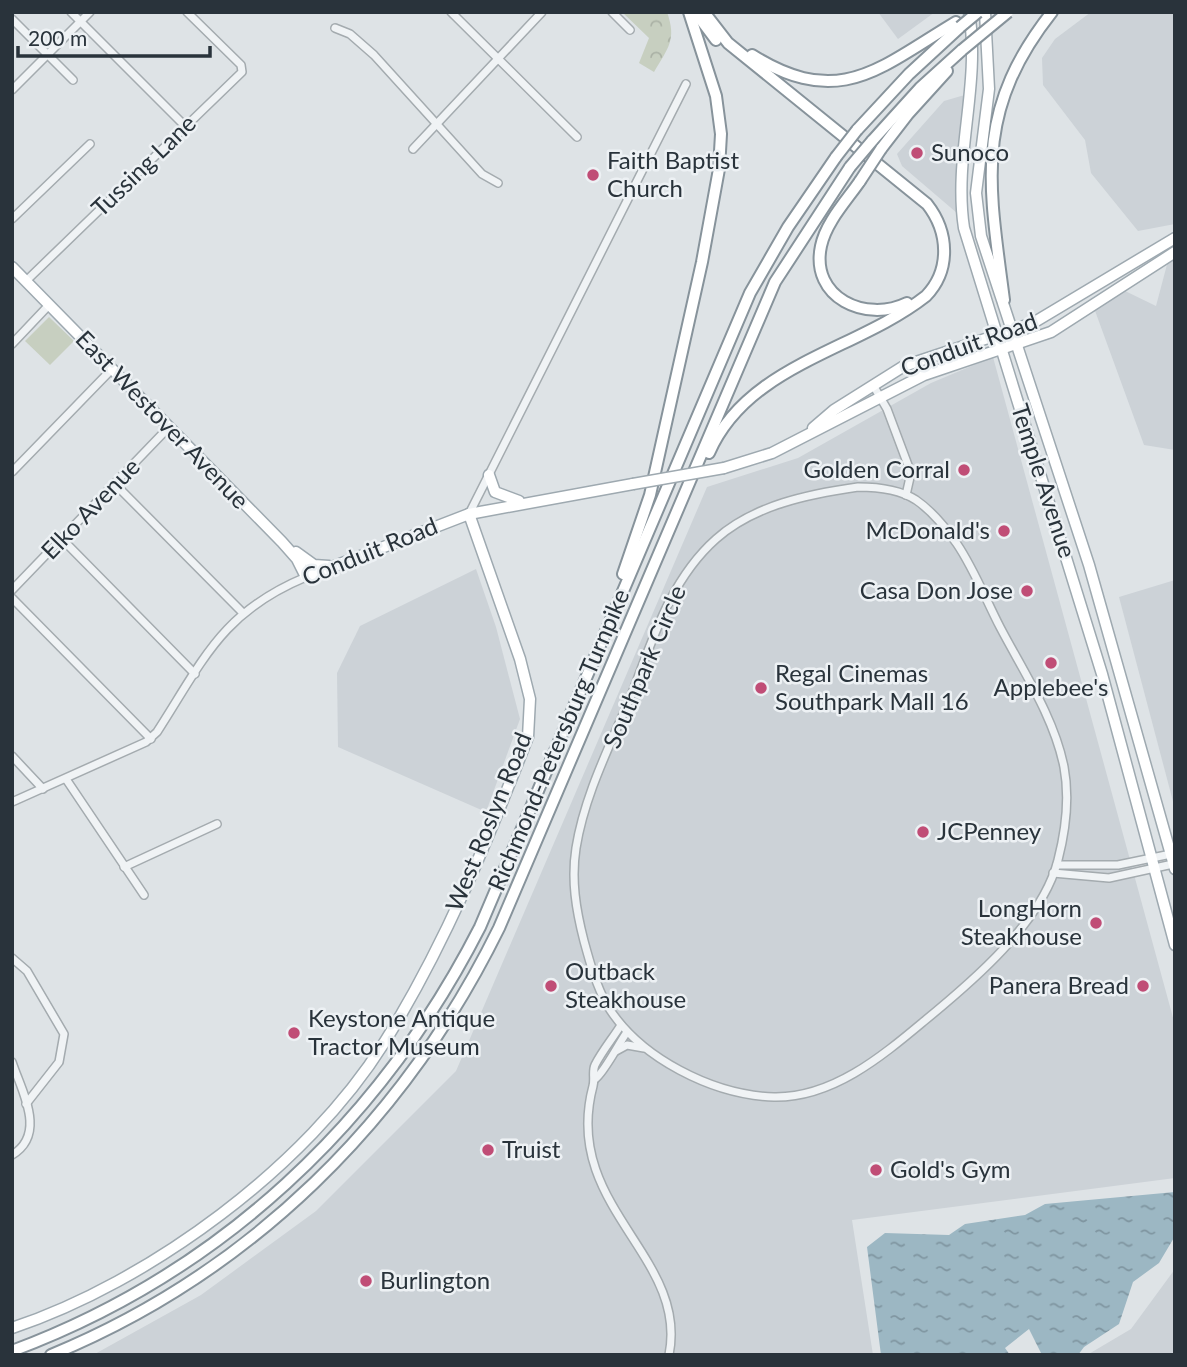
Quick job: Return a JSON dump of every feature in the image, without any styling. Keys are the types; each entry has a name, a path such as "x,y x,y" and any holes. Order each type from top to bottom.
{"highway":[{"path":"599,646 650,495 716,188 721,147 718,108 709,65 689,12"},
{"path":"695,12 718,42 914,201 931,219 939,248 931,280 913,299 889,310 865,310 845,303 831,290 822,273 820,253 823,238 860,181 881,149 962,52"},
{"path":"704,12 731,39 764,62 791,76 819,82 849,80 870,73 958,25 971,12"},
{"path":"672,519 690,494 721,428 738,409 785,373 920,301 938,281 944,253 941,230 927,204 728,43 704,12"},
{"name":"Richmond-Petersburg Turnpike","path":"12,1351 115,1306 192,1261 232,1232 326,1148 387,1077 438,1004 480,928 750,293 788,227 857,130 958,25 978,12"},
{"name":"Richmond-Petersburg Turnpike","path":"51,1355 124,1322 241,1248 335,1163 367,1130 423,1060 465,993 499,928 775,282 850,167 872,141 920,88 1008,12"},
{"path":"1004,300 991,211 990,173 995,133 1005,94 1020,60 1052,12"},
{"path":"12,1344 28,1345"}],"main road":[{"name":"Temple Avenue","path":"971,12 973,79 962,167 961,210 967,242 1102,674 1175,945"},
{"name":"Temple Avenue","path":"985,12 989,89 976,205 984,246 1015,331 1114,646 1173,863"},
{"name":"Conduit Road","path":"803,437 834,410 873,384 917,360 1015,331 1069,304 1175,238"},
{"name":"Conduit Road","path":"306,577 470,514 724,468 772,453 947,365 1001,351 1072,320 1175,252"},
{"name":"East Westover Avenue","path":"12,267 282,542 297,559 306,577"},
{"path":"489,475 497,494 526,503"},
{"name":"West Roslyn Road","path":"12,1328 57,1311 136,1271 194,1235 258,1184 330,1113 368,1065 383,1045 435,957 528,737 530,699 520,659 470,514"},
{"path":"282,542 311,564 333,566"}],"street":[{"path":"71,12 185,126"},
{"path":"12,90 90,12"},
{"name":"Tussing Lane","path":"26,281 242,72 241,65 187,12"},
{"path":"451,12 578,137"},
{"path":"413,149 542,12"},
{"path":"612,12 630,30"},
{"path":"12,19 73,80"},
{"path":"335,28 350,34 374,55 482,174 498,183"},
{"path":"470,514 686,84"},
{"path":"12,219 90,144"},
{"path":"12,344 49,305"},
{"path":"12,472 112,369"},
{"path":"873,384 881,397 911,473 905,495"},
{"name":"Elko Avenue","path":"12,590 169,427"},
{"path":"115,484 242,612"},
{"name":"Southpark Circle","path":"858,487 880,488 905,495 938,520 961,551 1052,726 1064,769 1067,802 1057,864 1031,913 969,983 880,1055 825,1089 797,1096 764,1096 736,1091 687,1073 648,1049 621,1025 607,1005 594,975 577,908 575,860 584,811 673,594 714,541 774,506 858,487"},
{"path":"62,539 195,674"},
{"name":"Conduit Road","path":"12,802 150,739 219,638 242,612 270,593 306,577"},
{"path":"12,598 150,739"},
{"path":"12,756 43,789"},
{"path":"66,779 144,895"},
{"path":"124,867 217,824"},
{"path":"1057,864 1118,865 1152,857 1173,863"},
{"path":"1053,873 1109,878 1173,863"},
{"path":"12,958 27,971 64,1034 59,1062 26,1104"},
{"path":"621,1025 593,1068 595,1079 586,1124 593,1169 665,1296 671,1325 669,1355"},
{"path":"595,1079 602,1074 610,1055 627,1032"},
{"path":"610,1055 627,1045 648,1049"},
{"path":"12,1155 31,1135 32,1124 13,1067"}],"shaded area":[{"path":"878,12 935,12 898,39"},
{"path":"1091,12 1175,12 1175,224 1138,231 1091,173 1085,140 1043,85 1042,58 1055,39"},
{"path":"968,94 958,167 957,213 902,166 897,154 944,101"},
{"path":"1175,254 1175,450 1144,445 1094,308 1121,289 1156,306 1169,257"},
{"path":"993,357 1175,1025 1175,1178 852,1220 873,1355 93,1355 201,1295 316,1211 456,1071 707,487 798,458 931,383"},
{"path":"476,569 496,627 520,719 486,812 338,747 337,673 360,626"},
{"path":"1175,580 1175,809 1119,597"},
{"path":"1175,1269 1175,1355 1087,1355 1131,1329"}],"green space":[{"path":"622,12 667,12 671,30 670,44 654,72 639,63 649,38"},
{"path":"49,317 74,341 50,365 25,341"}],"water":[{"path":"1175,1192 1175,1236 1159,1263 1133,1282 1119,1324 1084,1347 1078,1355 1042,1355 1029,1329 1005,1348 1010,1355 881,1355 867,1247 885,1233 949,1235 965,1224 1025,1215 1045,1204"}],"place":[{"name":"Sunoco","path":"917,153"},
{"name":"Faith Baptist Church","path":"593,175"},
{"name":"Golden Corral","path":"964,470"},
{"name":"McDonald's","path":"1004,531"},
{"name":"Casa Don Jose","path":"1027,591"},
{"name":"Applebee's","path":"1051,663"},
{"name":"Regal Cinemas Southpark Mall 16","path":"761,688"},
{"name":"JCPenney","path":"923,832"},
{"name":"LongHorn Steakhouse","path":"1096,923"},
{"name":"Outback Steakhouse","path":"551,986"},
{"name":"Panera Bread","path":"1143,986"},
{"name":"Keystone Antique Tractor Museum","path":"294,1033"},
{"name":"Truist","path":"488,1150"},
{"name":"Gold's Gym","path":"876,1170"},
{"name":"Burlington","path":"366,1281"}]}
